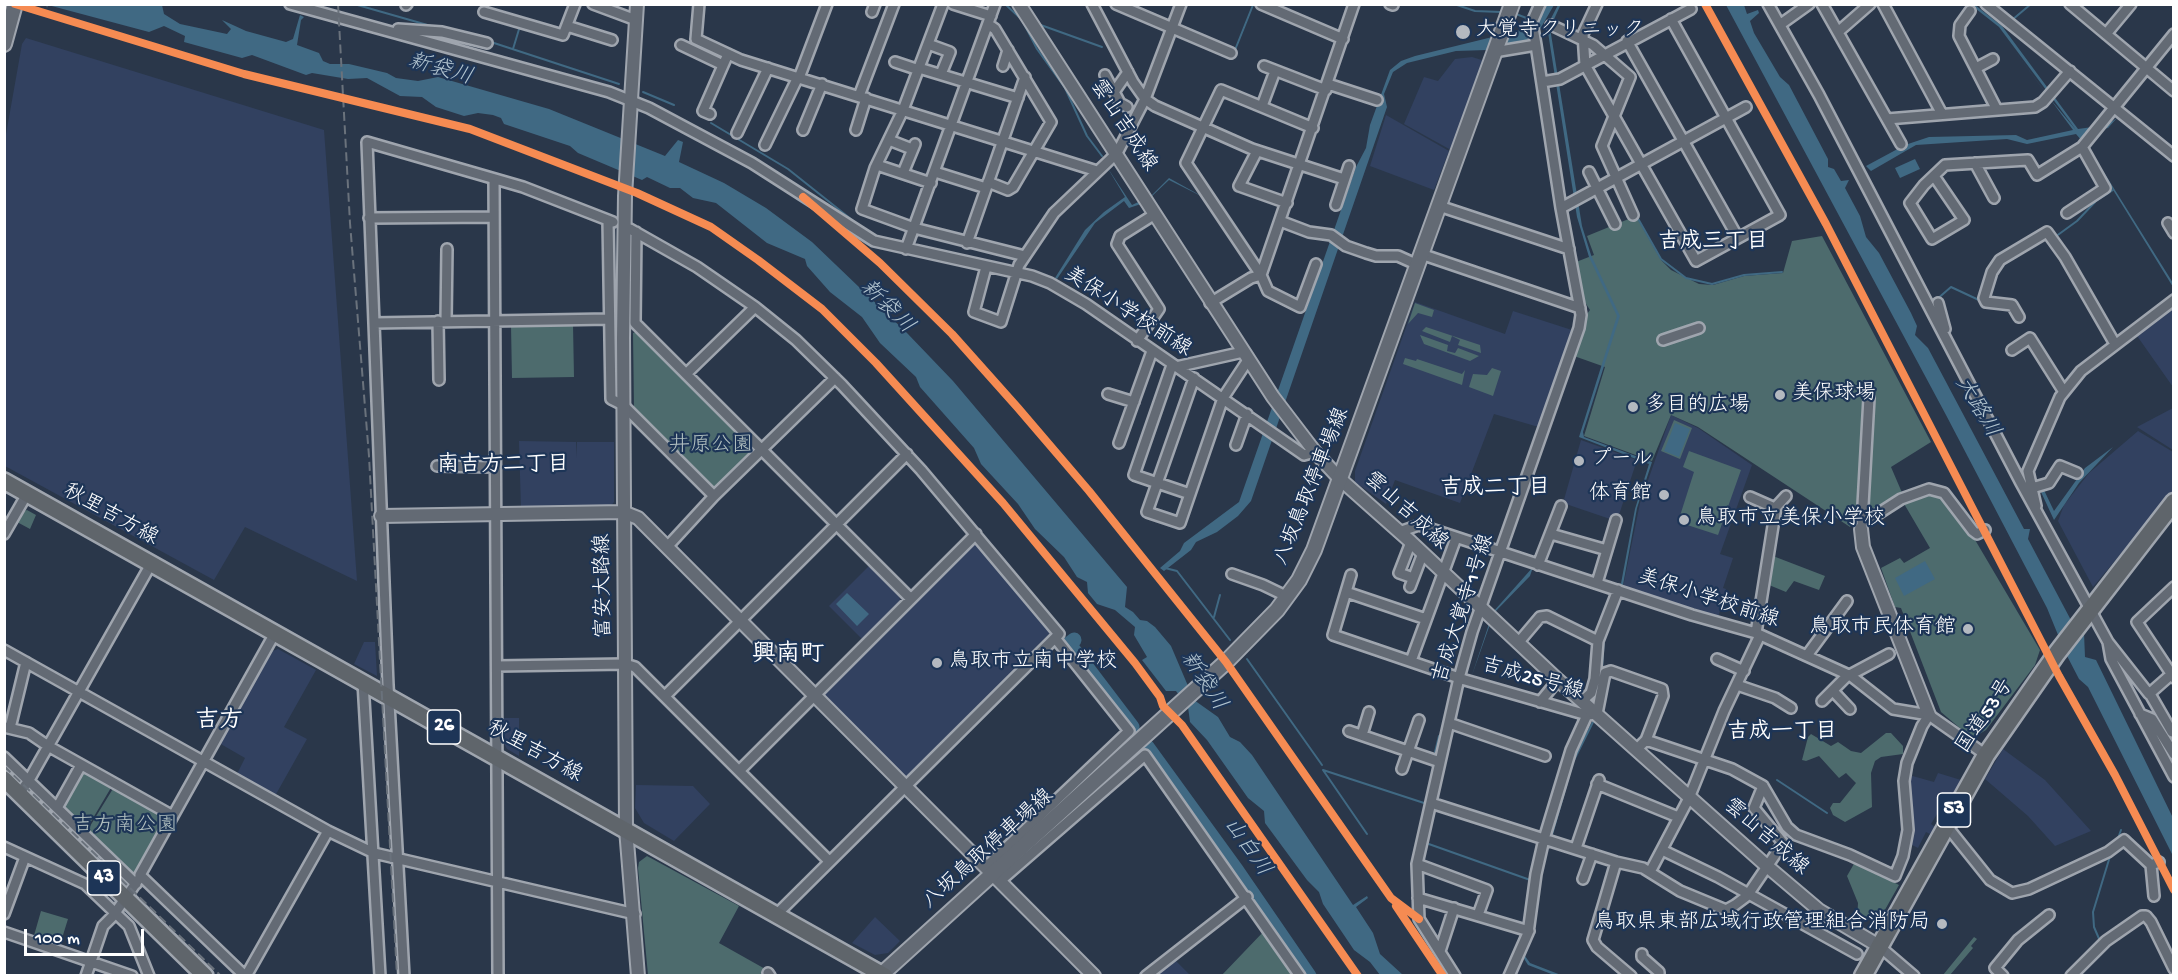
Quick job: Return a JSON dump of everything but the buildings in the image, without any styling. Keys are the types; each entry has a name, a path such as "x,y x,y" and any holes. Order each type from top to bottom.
{"highway":[{"name":"国道53号","path":"1863,975 1986,754 2057,653 2173,504"}],"main road":[{"name":"八坂鳥取停車場線","path":"882,975 1222,666 1261,629 1288,597 1314,550 1512,4"},
{"path":"4,44 10,16"},
{"name":"秋里吉方線","path":"4,481 882,975"},
{"name":"43","path":"4,779 12,794 119,905 193,975"},
{"name":"43","path":"119,905 205,975"}],"street":[{"path":"290,4 390,31 442,32 487,43"},
{"path":"484,12 563,35 575,4"},
{"path":"593,4 636,20"},
{"path":"630,106 637,4"},
{"path":"699,4 696,39 728,54 1097,171"},
{"path":"765,146 799,78 827,4"},
{"path":"856,130 863,97 894,4"},
{"path":"943,4 903,110 877,165 862,209 914,228 1025,256"},
{"path":"935,172 1008,190 1051,122 990,20 953,4"},
{"path":"906,249 995,4"},
{"name":"雲山吉成線","path":"1019,4 1117,153 1210,303 1284,413 1315,452 1340,479 1582,701 1592,714 1820,911 1879,946"},
{"path":"1092,4 1128,72 1146,99 1155,106 1257,151 1344,179"},
{"path":"1116,4 1231,52"},
{"path":"986,267 974,312 1001,321 1016,273 1054,213 1117,153 1146,99 1180,4"},
{"path":"1261,4 1343,39"},
{"path":"1261,275 1301,165 1354,4"},
{"name":"吉成大覚寺1号線","path":"1455,975 1419,919 1418,864 1459,678 1480,608 1579,328 1580,308 1561,208 1532,22 1540,4"},
{"path":"1597,4 1582,39 1585,65 1696,261 1780,215 1671,19"},
{"path":"1768,4 1781,24 2037,512 2088,614 2150,694 2172,732"},
{"path":"1781,24 1809,4"},
{"path":"1822,4 1901,144"},
{"path":"1838,32 1870,4"},
{"path":"1883,4 1942,114"},
{"path":"2070,4 2174,91"},
{"path":"2106,34 2131,4"},
{"path":"1991,6 2174,156"},
{"path":"1542,82 1554,82 1688,8"},
{"path":"1970,11 1960,25 1959,36 1997,110"},
{"path":"1551,25 1582,39 1630,78 1602,146 1633,215"},
{"path":"567,26 612,40"},
{"name":"美保小学校前線","path":"390,31 609,92 630,106 649,108 752,164 874,241 1016,273 1050,283 1086,304 1304,455 1310,456 1315,452"},
{"path":"1934,176 1964,220 1932,239 1910,203 1934,176 1945,165 2028,160 2037,175 2082,147 2174,34"},
{"path":"1628,41 1738,238"},
{"path":"928,44 950,52 941,74"},
{"path":"681,45 723,65"},
{"path":"1497,46 1536,45"},
{"path":"1002,66 1008,50"},
{"path":"710,114 704,111 728,54"},
{"path":"1976,68 1993,59"},
{"path":"895,62 1018,98"},
{"path":"1263,66 1327,87 1377,100"},
{"path":"737,133 768,68"},
{"path":"1262,106 1275,71"},
{"path":"1887,119 2040,105 2070,71"},
{"path":"1114,92 1128,72"},
{"path":"1105,75 1120,103 1126,107"},
{"path":"967,243 1025,77"},
{"path":"803,130 822,84"},
{"path":"1313,128 1221,90 1186,163 1261,275 1268,291 1300,307 1316,264"},
{"name":"富安大路線","path":"630,106 625,196 623,512 626,829 635,914 638,975"},
{"path":"1561,208 1746,107"},
{"path":"889,140 914,147 903,173"},
{"path":"404,975 381,516 367,142 544,195 611,221 609,319 611,399 623,405 714,496"},
{"path":"2067,213 2106,188 2082,147"},
{"path":"1257,151 1239,186 1287,203"},
{"path":"1975,163 1994,198"},
{"path":"877,165 931,183"},
{"path":"1335,205 1349,166"},
{"path":"1589,172 1615,224"},
{"path":"494,179 498,975"},
{"path":"1439,206 1569,249"},
{"path":"1137,341 1159,309 1117,244 1120,236 1155,214"},
{"path":"369,218 493,217"},
{"path":"1280,221 1331,236 1342,241 1346,246 1377,256 1420,259 1580,308"},
{"path":"2168,223 2174,233"},
{"path":"777,914 1059,634 907,454 796,340 755,307 697,267 633,231 635,323 838,524 910,599"},
{"path":"2019,316 2012,305 1986,302 1984,298 1992,272 2000,260 2046,232 2065,257 2115,344"},
{"path":"439,380 447,249"},
{"path":"1210,303 1251,278 1261,275"},
{"path":"2037,512 2028,471 2064,392 2081,371 2174,300"},
{"path":"1938,303 1945,338"},
{"path":"686,374 755,307"},
{"path":"374,322 609,319"},
{"path":"1663,340 1700,328"},
{"path":"2012,350 2030,338 2064,392"},
{"path":"1119,443 1152,351"},
{"path":"1190,495 1134,475 1174,366 1246,356"},
{"path":"1194,378 1147,512 1180,523 1223,398 1246,356"},
{"path":"666,547 714,496 835,378"},
{"path":"1108,394 1134,402"},
{"path":"1646,740 1706,759 1763,786 1794,834 1850,855 1895,876 1903,856 1908,830 1904,781 1907,764 1922,726 1929,715 1863,546 1862,523 1869,398"},
{"path":"1236,445 1247,414"},
{"path":"666,695 907,454"},
{"path":"437,466 494,467"},
{"path":"2032,488 2049,483 2060,466 2077,473"},
{"path":"1862,523 1901,499 1929,489 1944,493 1977,534 1985,530"},
{"path":"4,534 27,494"},
{"path":"1650,872 1689,798 1758,634 1776,507 1786,496"},
{"path":"1750,497 1776,507"},
{"path":"1538,565 1561,506"},
{"path":"381,516 623,512 638,518 1094,975"},
{"path":"1597,583 1616,520"},
{"name":"美保小学校前線","path":"1399,532 1419,525 1501,554 1758,634 1808,654 1850,675 1893,709 1929,715 1986,754"},
{"path":"740,770 976,534"},
{"path":"1551,534 1607,550"},
{"path":"1411,661 1456,538"},
{"path":"1411,542 1399,573 1412,582 1423,553"},
{"path":"12,794 29,780 152,564"},
{"path":"1232,574 1288,597"},
{"path":"1351,575 1346,592 1426,619"},
{"path":"2150,694 2173,675 2137,622 2174,587"},
{"path":"1582,701 1591,693 1595,679 1598,641 1618,590"},
{"name":"吉成25号線","path":"1346,592 1333,634 1459,678 1540,702 1592,714"},
{"path":"1808,654 1847,601"},
{"path":"1518,643 1540,617 1547,616 1598,641"},
{"path":"86,975 99,932 138,879 275,633"},
{"path":"994,873 1129,731 1055,638"},
{"path":"2108,642 2111,659 2174,777"},
{"path":"4,650 328,831 374,853 635,914"},
{"path":"1822,701 1850,675 1889,654"},
{"path":"1717,659 1744,670"},
{"path":"26,662 7,727 30,733 48,746 173,816"},
{"path":"497,666 625,664 640,670 829,861"},
{"path":"1509,975 1529,931 1536,874 1544,839 1571,750 1592,714 1605,673 1611,671 1662,689 1663,696 1646,740 1636,750"},
{"path":"1540,702 1558,680"},
{"path":"363,682 380,975"},
{"path":"1737,685 1775,698 1791,708"},
{"path":"1833,691 1850,710"},
{"path":"1362,735 1369,712"},
{"path":"2140,714 2152,719 2174,754"},
{"path":"1402,769 1419,720"},
{"path":"1449,723 1545,756"},
{"path":"1349,731 1440,762"},
{"path":"994,873 1144,754 1300,975"},
{"path":"4,757 57,808 245,975 328,831"},
{"path":"57,808 81,765"},
{"path":"1576,848 1598,781 1678,817"},
{"path":"1763,786 1754,808 1783,843"},
{"path":"1431,803 1650,872 1680,891 1726,910 1747,896 1783,843 1794,834"},
{"path":"1946,825 1990,880 2012,892 2029,889 2097,857 2124,840 2155,864 2154,897"},
{"path":"4,847 85,884 119,905 149,975"},
{"path":"1662,850 1857,954"},
{"path":"1583,879 1592,854"},
{"path":"4,914 25,857"},
{"path":"1616,862 1593,940 1597,947 1631,975"},
{"path":"1418,864 1487,890 1478,915"},
{"path":"1146,975 1247,897"},
{"path":"1418,898 1529,931"},
{"path":"1440,951 1454,908"},
{"path":"2003,975 1995,968 2018,940 2049,915"},
{"path":"2074,972 2106,941 2142,916 2151,922 2174,969"},
{"path":"4,932 90,961 115,973 132,975"},
{"path":"1879,946 1914,975"},
{"path":"1642,954 1659,975"},
{"path":"2074,972 2085,975"}],"shaded area":[{"path":"46,4 162,5 164,14 180,24 227,34 231,29 222,20 246,31 286,42 293,39 300,15 304,17 301,20 297,45 319,53 323,61 330,64 349,64 387,73 396,78 418,81 438,77 549,109 665,156 678,140 683,142 679,162 724,183 766,208 812,242 907,333 953,381 1127,587 1125,607 1140,620 1147,621 1155,627 1171,646 1194,700 1218,717 1230,737 1240,742 1252,755 1353,905 1367,896 1368,898 1356,907 1373,933 1380,954 1403,975 1380,975 1370,962 1354,950 1323,904 1319,892 1307,880 1265,823 1264,811 1248,798 1207,740 1190,722 1188,707 1176,691 1166,691 1142,660 1147,657 1134,635 1135,627 1115,610 1097,604 1088,593 1087,582 1077,577 1064,557 1035,529 1018,504 981,464 974,448 920,387 916,377 880,343 862,317 830,292 807,266 805,259 767,243 716,203 693,198 680,188 670,188 647,177 642,180 578,153 570,146 504,124 501,118 493,115 478,113 464,116 436,107 422,97 400,96 367,78 348,79 312,73 306,75 252,55 242,58 184,42 185,36 164,26 149,32 48,5 47,8"},
{"path":"1561,4 1550,28 1582,226 1591,255 1620,316 1583,432 1584,437 1652,462 1637,508 1621,596 1605,638 1603,668 1596,706 1575,749 1540,867 1532,936 1525,956 1530,963 1561,975 1554,975 1528,965 1523,957 1531,927 1537,873 1569,757 1593,707 1601,669 1603,637 1619,594 1635,509 1649,464 1579,437 1617,316 1589,257 1577,217 1547,26 1558,5"},
{"path":"1546,5 1554,5 1532,43 1487,50 1456,51 1407,63 1393,72 1384,94 1387,107 1251,501 1238,516 1217,532 1196,542 1191,550 1164,571 1160,568 1180,551 1184,543 1239,502 1356,167 1366,148 1370,125 1390,70 1401,61 1415,56 1529,28 1536,23"},
{"path":"1726,5 1744,5 1747,14 1758,10 1759,13 1750,21 1754,33 1780,77 1789,85 1828,159 1828,167 1834,169 1841,181 1849,180 1845,188 1860,216 1866,237 1879,253 1911,313 1917,326 1915,335 1928,348 2024,529 2030,529 2028,539 2073,624 2084,633 2085,657 2096,660 2173,818 2173,856 2088,687 2079,679 2065,652 2047,608 1946,415"},
{"path":"1971,5 1975,5 2002,26 2078,129 2107,125 2117,118 2108,128 2084,133 2086,137 2082,141 2076,134 2027,144 2007,139 1916,145 1871,171 1866,166 1905,145 1929,137 2016,135 2027,140 2073,130 2000,31 2076,130 1999,27"},
{"path":"26,38 324,130 357,581 245,527 214,580 5,466 5,140 22,44"},
{"path":"1472,57 1485,61 1451,150 1404,124 1424,77 1438,81 1455,59"},
{"path":"1386,115 1449,151 1434,190 1370,166"},
{"path":"2089,151 2173,283 2173,287"},
{"path":"1915,159 1920,169 1900,178 1895,168"},
{"path":"1107,167 1132,205 1151,196 1169,178 1205,198 1169,180 1151,197 1141,204 1129,208 1124,201 1095,223 1057,279 1055,278 1085,230 1125,197"},
{"path":"1415,302 1505,334 1513,311 1575,331 1542,428 1494,414 1460,503 1395,480 1386,504 1355,482 1355,471"},
{"path":"2173,303 2173,387 2135,333"},
{"path":"2173,408 2173,450 2137,427"},
{"name":"鳥取市立美保小学校","path":"1671,415 1698,428 1752,465 1720,554 1733,558 1723,588 1726,589 1718,618 1623,587 1640,503"},
{"path":"1675,423 1690,429 1679,457 1664,451"},
{"path":"2138,431 2173,452 2173,491 2093,587 2058,521 2064,505 2089,473"},
{"path":"1581,440 1637,460 1618,518 1613,520 1563,503"},
{"path":"519,441 576,442 577,458 577,442 614,442 614,502 609,508 521,509"},
{"path":"2113,447 2079,483 2054,520 2041,492 2043,488 2054,511 2085,468"},
{"name":"鳥取市立南中学校","path":"975,542 980,543 1051,628 1049,634 907,776 902,776 824,697 824,693"},
{"path":"1925,561 1935,579 1904,596 1895,578"},
{"path":"870,565 899,594 900,601 863,640 829,606"},
{"path":"1533,567 1530,576 1494,613 1471,678 1493,612"},
{"path":"847,593 869,614 857,626 836,604"},
{"path":"364,642 375,642 377,676 354,664"},
{"path":"278,649 316,670 284,727 307,739 275,796 237,774 245,758 219,743 270,652"},
{"path":"501,718 519,718 519,756 507,749 502,740"},
{"path":"2003,749 2045,780 2091,831 2055,846 2028,816 1985,779"},
{"path":"1938,773 1961,780 1941,816 1937,814 1931,824 1935,827 1930,834 1926,832 1918,848 1912,845 1909,775 1934,782"},
{"path":"636,785 693,786 710,804 674,841 644,823 635,808"},
{"path":"875,917 900,941 888,953 875,955 852,943"},
{"path":"1175,960 1190,975 1154,975"}],"green space":[{"path":"1636,216 1661,260 1671,270 1699,284 1713,285 1744,276 1783,273 1792,241 1822,236 1931,442 1891,467 1903,495 1871,515 1858,515 1850,527 1835,517 1833,513 1832,515 1698,427 1671,415 1652,461 1584,436 1605,367 1574,356 1584,318 1590,310 1583,299 1576,262 1594,255 1587,236"},
{"path":"1415,303 1434,310 1432,317 1418,313 1408,324"},
{"path":"573,325 574,377 512,378 511,326"},
{"path":"1426,327 1480,345 1481,353 1458,345 1460,340 1452,336 1450,342 1422,331"},
{"name":"井原公園","path":"636,332 750,445 750,454 716,487 710,487 634,409 633,333"},
{"path":"1420,335 1448,345 1447,351 1455,353 1458,348 1479,356 1470,361 1424,344"},
{"path":"1405,358 1416,361 1417,359 1462,374 1465,370 1462,385 1403,364"},
{"path":"1492,368 1501,371 1493,396 1469,387 1473,374 1487,375"},
{"path":"1674,420 1692,428 1680,459 1661,451"},
{"path":"1689,451 1741,470 1718,535 1678,522 1694,472 1683,467"},
{"name":"鳥取市民体育館","path":"1930,492 1942,495 1971,533 2040,650 2035,665 1986,730 1976,736 1968,735 1941,712 1901,608 1895,607 1881,568 1900,558 1904,563 1930,548 1903,502"},
{"path":"27,510 36,515 30,529 17,522 22,512"},
{"path":"1773,556 1825,576 1819,590 1794,581 1786,592 1769,585"},
{"path":"1886,733 1891,733 1903,746 1903,754 1881,757 1875,761 1871,773 1872,807 1845,822 1833,815 1830,808 1833,803 1840,803 1856,783 1846,773 1839,778 1819,756 1806,761 1802,760 1808,737 1811,734 1831,746 1838,742 1851,751 1861,753"},
{"path":"82,769 112,786 86,830 61,807"},
{"name":"吉方南公園","path":"114,787 163,815 165,819 135,872 131,873 87,831"},
{"path":"647,856 739,906 719,943 767,970 759,975 648,975 638,868 639,862"},
{"path":"1855,862 1899,885 1882,915 1857,922 1858,903 1847,876"},
{"path":"41,911 68,919 59,948 33,939"},
{"path":"1266,929 1296,976 1221,976"},
{"path":"1974,937 1977,939 1971,946 1973,948 1950,975 1943,975"}],"waterway":[{"path":"354,4 438,28"},
{"path":"1005,4 1020,18"},
{"path":"1454,4 1475,11 1501,12"},
{"path":"2012,20 2031,4"},
{"path":"1235,50 1253,5"},
{"path":"1516,14 1529,19"},
{"path":"1023,22 1037,49 1065,88 1087,136 1102,156"},
{"path":"1038,24 1102,47"},
{"path":"513,49 520,26"},
{"path":"491,42 619,84"},
{"path":"643,92 674,105"},
{"path":"711,123 788,169 866,231"},
{"path":"2055,237 2077,221 2096,201 2113,190"},
{"path":"1636,215 1661,259 1686,278 1712,284 1744,275 1782,272"},
{"path":"1936,300 1951,287 1981,301"},
{"path":"1165,568 1177,571 1230,640"},
{"path":"1214,617 1220,595"},
{"name":"山白川","path":"1074,640 1069,644 1132,727"},
{"path":"1247,659 1322,765"},
{"path":"1551,838 1573,762 1593,722"},
{"path":"1435,752 1439,736"},
{"name":"山白川","path":"1147,747 1237,871 1309,976"},
{"path":"1323,770 1424,803"},
{"path":"1323,770 1367,834"},
{"path":"1777,780 1827,813"},
{"path":"2117,841 2121,830"},
{"path":"1426,843 1533,881"},
{"path":"2100,941 2094,927 2093,912 2111,853"}],"railway":[{"path":"338,4 350,223 369,456 397,976"},
{"path":"4,766 221,976"}],"cycle path":[{"path":"15,4 244,74 470,129 637,193 711,227 758,260 822,309 876,363 1003,503 1135,663 1160,697 1163,706 1182,725 1358,976"},
{"path":"1705,4 1826,224 2059,676 2115,775 2174,890"},
{"path":"803,197 880,263 952,334 1089,491 1226,662 1391,898 1419,919"},
{"path":"1396,906 1443,976"}],"place":[{"name":"大覚寺クリニック","path":"1463,32"},
{"name":"美保球場","path":"1780,395"},
{"name":"多目的広場","path":"1633,407"},
{"name":"プール","path":"1579,461"},
{"name":"体育館","path":"1664,495"},
{"name":"鳥取市立美保小学校","path":"1684,520"},
{"name":"鳥取市民体育館","path":"1968,629"},
{"name":"鳥取市立南中学校","path":"937,663"},
{"name":"鳥取県東部広域行政管理組合消防局","path":"1942,924"}],"district":[{"name":"吉成三丁目","path":"1713,244"},
{"name":"南吉方二丁目","path":"503,467"},
{"name":"吉成二丁目","path":"1495,490"},
{"name":"興南町","path":"788,656"},
{"name":"吉方","path":"219,722"},
{"name":"吉成一丁目","path":"1782,734"}],"water label":[{"name":"新袋川","path":"440,71"},
{"name":"新袋川","path":"886,308"},
{"name":"大路川","path":"1976,408"},
{"name":"新袋川","path":"1202,682"}]}
